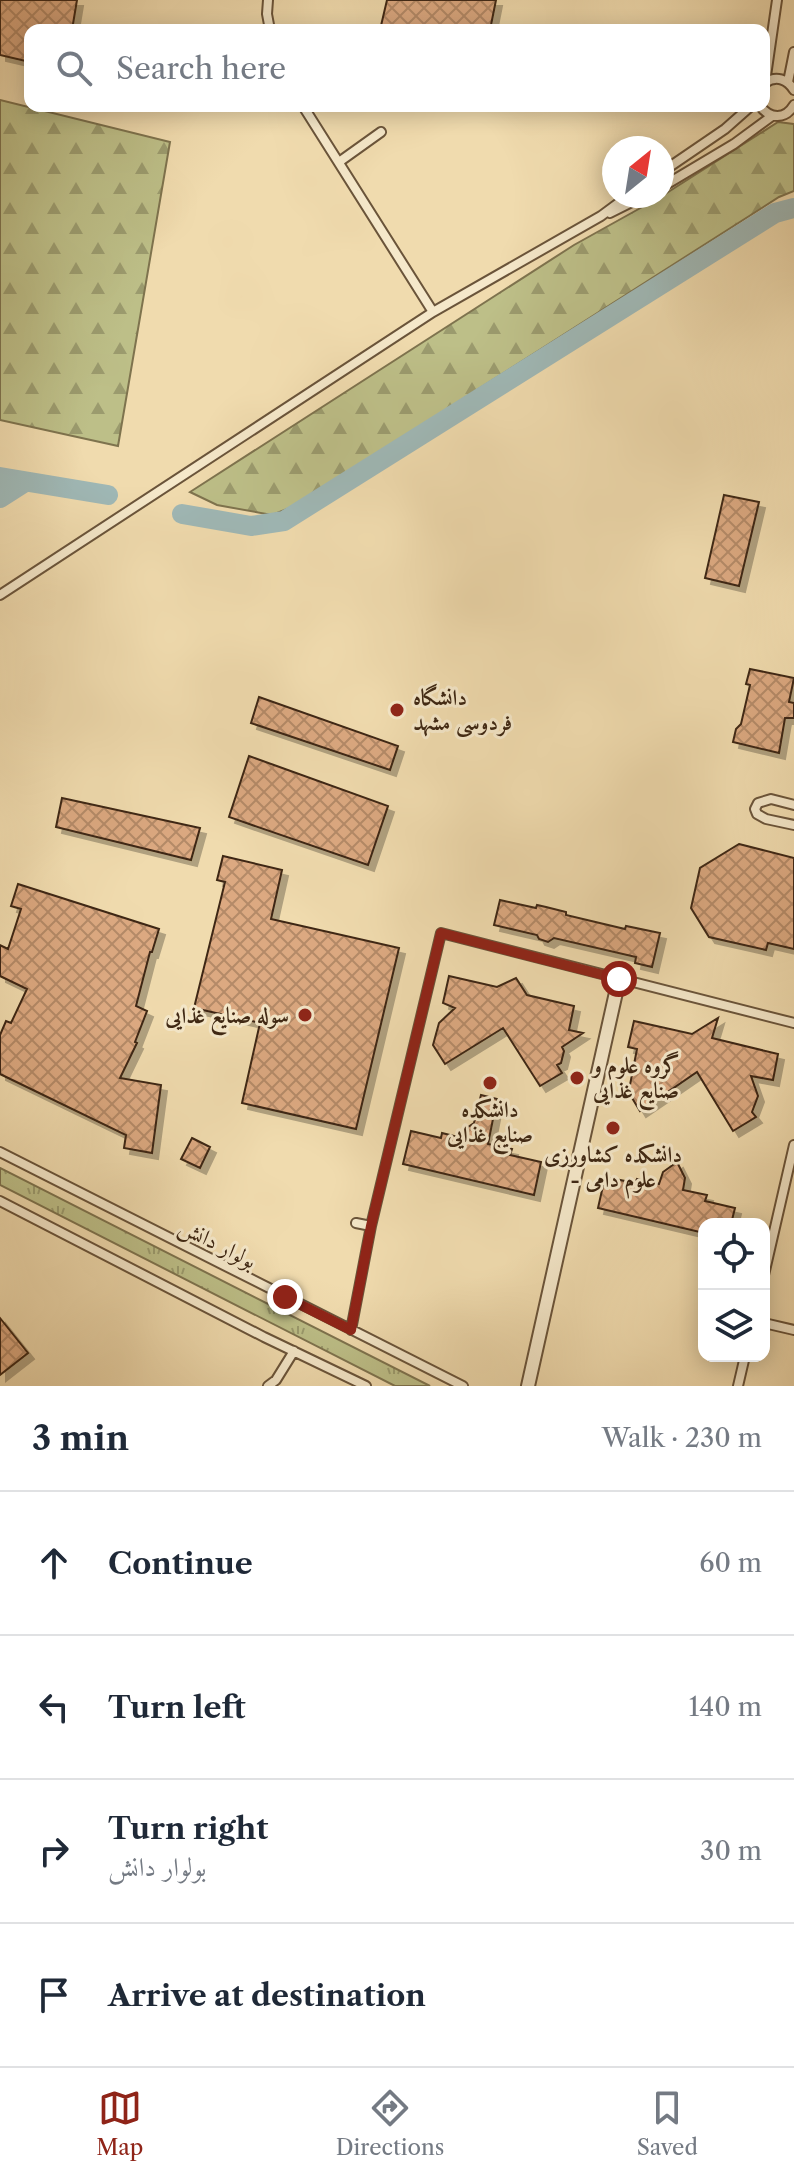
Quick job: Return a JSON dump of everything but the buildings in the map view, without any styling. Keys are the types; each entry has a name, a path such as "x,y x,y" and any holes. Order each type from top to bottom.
{"street":[{"path":"528,1386 619,979"}],"lane":[{"path":"268,0 269,24"},
{"path":"770,45 777,0"},
{"path":"770,80 774,78 791,86 794,52"},
{"path":"764,112 779,117 790,115 794,105"},
{"path":"307,112 433,312"},
{"path":"674,164 744,112"},
{"path":"674,180 734,144 772,116"},
{"path":"339,162 381,132"},
{"path":"0,595 433,312 612,208"},
{"path":"601,216 621,208"},
{"path":"794,805 771,799 758,803 755,809 766,819 794,825"},
{"path":"351,1330 371,1226 441,933 794,1023"},
{"path":"770,1249 794,1145"},
{"name":"بولوار دانش","path":"0,1152 463,1386"},
{"path":"0,1201 366,1386"},
{"path":"356,1223 371,1226"},
{"path":"770,1324 794,1330"},
{"path":"268,1386 276,1380 294,1351"},
{"path":"738,1386 744,1362"},
{"path":"337,1386 344,1375"}],"green space":[{"path":"0,100 24,106 24,112 49,112 170,142 118,446 0,420"},
{"path":"778,122 794,124 794,191 779,197 297,505 272,515 217,505 190,492 574,245 640,208 674,208 674,188"},
{"path":"0,1168 430,1386 395,1386 0,1185"}],"waterway":[{"path":"182,514 251,526 284,521 775,213 794,208"},
{"path":"0,477 108,495"},
{"path":"0,498 25,482"}],"place":[{"name":"دانشگاه فردوسی مشهد","path":"397,710"},
{"name":"سوله صنایع غذایی","path":"305,1015"},
{"name":"گروه علوم و صنایع غذایی","path":"577,1078"},
{"name":"دانشکده صنایع غذایی","path":"490,1083"},
{"name":"دانشکده کشاورزی - علوم دامی","path":"613,1128"}],"route":[{"path":"285,1297 351,1330 371,1226 441,933 619,979"}]}
